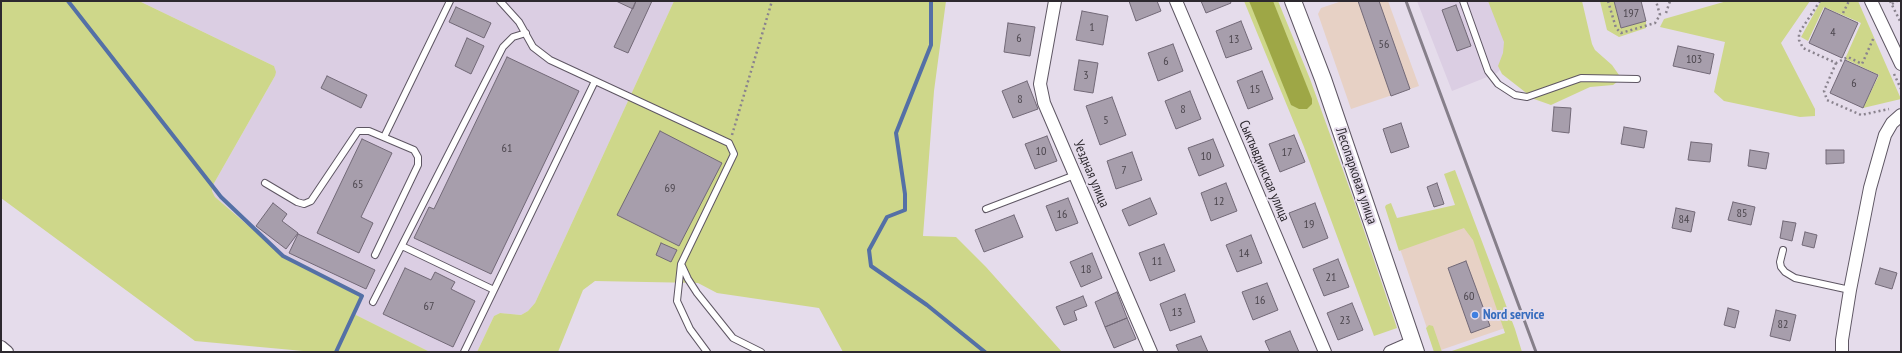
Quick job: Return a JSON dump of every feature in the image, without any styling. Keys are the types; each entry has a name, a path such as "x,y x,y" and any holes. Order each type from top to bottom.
{"street":[{"name":"Уездная улица","path":"1054,1 1040,84 1044,103 1151,352"},
{"name":"Сыктывдинская улица","path":"1176,1 1324,352"},
{"name":"Лесопарковая улица","path":"1293,1 1323,79 1415,347"},
{"path":"1871,1 1901,64"},
{"path":"1842,352 1842,340 1850,290 1870,188 1885,134 1898,111"},
{"path":"1,347 7,352"},
{"path":"1390,352 1415,347"}],"lane":[{"path":"384,137 450,1"},
{"path":"500,1 526,33 533,47 550,60 729,143 734,154 681,264 677,301 690,329 707,352"},
{"path":"1463,1 1488,71 1498,84 1515,95 1526,97 1581,78 1637,79"},
{"path":"373,302 503,47 513,37 526,33"},
{"path":"464,352 595,81"},
{"path":"265,183 297,202 304,204 311,201 358,131 369,131 414,150 418,157 418,165 375,255"},
{"path":"986,209 1075,175"},
{"path":"402,246 494,290"},
{"path":"1784,250 1780,262 1784,272 1795,278 1850,290"},
{"path":"681,264 697,293 733,338 761,352"}],"path":[{"path":"729,143 738,121 772,1"},
{"path":"1608,1 1616,28 1621,33 1655,24 1660,15 1656,1"},
{"path":"1666,13 1670,1"},
{"path":"1820,1 1799,33 1799,40 1802,48 1836,63"},
{"path":"1843,13 1849,1"},
{"path":"1897,1 1891,2 1901,23"},
{"path":"1876,34 1862,64 1848,57 1836,63 1824,91 1827,100 1861,115 1898,111"}],"shaded area":[{"path":"139,1 674,1 535,303 528,311 521,315 500,313 494,316 477,352 430,352 356,315 355,313 362,298 360,293 280,253 215,197 212,191 213,185 275,76 274,66"},
{"path":"1342,1 1388,1 1419,86 1351,109 1318,14 1321,8"},
{"path":"1417,1 1504,1 1507,62 1497,73 1452,91"},
{"path":"1464,203 1508,327 1435,352 1393,228"}],"green space":[{"path":"1,1 139,1 274,66 276,72 275,76 213,185 212,191 215,197 280,253 360,293 362,298 355,312 356,315 430,352 314,352 195,341 1,198"},
{"path":"674,1 946,1 934,91 923,236 956,237 986,267 1062,352 843,352 819,308 717,293 698,283 595,281 583,290 558,352 477,352 494,316 500,313 521,315 528,311 535,303"},
{"path":"1244,1 1278,1 1310,79 1353,198 1397,328 1374,336 1304,147"},
{"path":"1249,1 1273,1 1312,99 1312,104 1307,109 1299,109 1291,105"},
{"path":"1488,1 1582,1 1592,44 1595,50 1612,65 1619,75 1617,82 1613,85 1590,87 1551,105 1534,99 1502,74 1498,66 1503,53 1504,42"},
{"path":"1600,1 1614,1 1621,28 1646,21 1646,28 1619,37 1607,30"},
{"path":"1727,1 1810,1 1781,43 1815,109 1815,116 1800,117 1724,101 1714,92 1725,42 1660,27 1664,19"},
{"path":"1821,1 1858,1 1901,99 1863,108 1879,75 1845,59 1861,23 1824,7 1808,41 1801,37"},
{"path":"1455,170 1515,329 1522,352 1449,352 1505,333 1473,240 1464,228 1399,251 1385,207 1386,205 1391,203 1397,218 1455,205 1444,174"},
{"path":"1429,325 1433,326 1442,352 1434,352 1426,328"}],"building":[{"path":"616,1 636,1 633,9"},
{"path":"636,1 652,1 628,53 614,47"},
{"path":"1129,1 1157,1 1161,11 1136,21"},
{"path":"1201,1 1230,1 1231,3 1206,13"},
{"path":"1358,1 1379,1 1410,89 1391,96"},
{"path":"1614,1 1641,1 1646,21 1621,28"},
{"path":"1456,5 1471,46 1457,51 1442,10"},
{"path":"456,7 491,23 484,38 449,22"},
{"path":"1825,8 1858,23 1842,58 1809,43"},
{"path":"1082,11 1108,16 1103,45 1076,40"},
{"path":"1241,21 1252,49 1226,58 1216,31"},
{"path":"1008,23 1035,27 1030,56 1004,52"},
{"path":"467,38 484,46 471,74 455,66"},
{"path":"1173,44 1183,71 1158,81 1148,53"},
{"path":"1678,46 1714,54 1710,74 1673,66"},
{"path":"507,57 579,91 491,274 414,238 429,207 434,209"},
{"path":"1079,60 1098,63 1093,93 1074,90"},
{"path":"1845,60 1878,75 1863,108 1830,93"},
{"path":"1262,71 1273,99 1248,109 1237,81"},
{"path":"327,76 367,95 361,108 321,88"},
{"path":"1027,81 1038,109 1013,118 1002,91"},
{"path":"1190,91 1201,119 1176,129 1165,101"},
{"path":"1112,97 1126,135 1100,145 1086,106"},
{"path":"1554,107 1571,108 1569,133 1552,131"},
{"path":"1401,123 1409,147 1391,153 1383,129"},
{"path":"1624,127 1647,131 1644,148 1621,144"},
{"path":"660,131 722,163 679,246 617,215"},
{"path":"1294,135 1305,162 1280,172 1269,144"},
{"path":"1047,136 1057,161 1035,169 1025,144"},
{"path":"362,139 392,153 361,217 373,223 359,253 317,233"},
{"path":"1213,139 1224,166 1199,176 1188,148"},
{"path":"1691,142 1712,144 1710,162 1688,160"},
{"path":"1750,150 1769,153 1766,169 1748,166"},
{"path":"1826,150 1844,150 1844,163 1826,164"},
{"path":"1132,152 1142,180 1116,189 1107,161"},
{"path":"1226,183 1237,211 1211,221 1201,193"},
{"path":"1437,183 1444,204 1434,207 1427,187"},
{"path":"1068,198 1078,223 1056,231 1046,206"},
{"path":"1150,198 1157,214 1129,226 1122,210"},
{"path":"1733,202 1755,207 1751,225 1728,220"},
{"path":"273,203 287,214 282,221 298,233 286,249 256,226"},
{"path":"1315,203 1328,238 1303,248 1289,213"},
{"path":"1676,208 1695,212 1691,232 1672,228"},
{"path":"1014,215 1023,237 984,252 975,230"},
{"path":"1783,221 1796,223 1792,241 1780,238"},
{"path":"1805,232 1817,235 1814,248 1802,245"},
{"path":"298,234 375,270 366,289 289,253"},
{"path":"1251,235 1262,263 1237,272 1226,245"},
{"path":"661,243 677,250 671,262 656,255"},
{"path":"1164,244 1175,271 1150,281 1139,253"},
{"path":"1092,253 1102,278 1081,287 1070,262"},
{"path":"1338,259 1349,287 1324,296 1313,269"},
{"path":"1466,261 1490,326 1471,333 1448,268"},
{"path":"405,268 431,280 435,272 455,282 451,289 475,301 453,347 383,314"},
{"path":"1880,268 1897,273 1892,289 1875,284"},
{"path":"1267,283 1278,310 1253,320 1242,292"},
{"path":"1117,292 1127,318 1105,327 1095,302"},
{"path":"1185,294 1195,322 1170,331 1160,304"},
{"path":"1083,296 1087,306 1074,311 1077,320 1064,325 1056,307"},
{"path":"1352,303 1363,330 1338,340 1327,313"},
{"path":"1728,308 1739,311 1735,328 1724,325"},
{"path":"1776,310 1796,315 1790,341 1770,336"},
{"path":"1127,318 1136,339 1114,348 1105,327"},
{"path":"1290,331 1299,352 1270,352 1265,341"},
{"path":"1201,336 1208,352 1179,352 1176,345"}],"waterway":[{"path":"68,1 221,197 283,256 362,296 336,352"},
{"path":"931,1 931,45 896,133 905,194 905,210 887,217 869,250 871,266 927,305 985,352"}],"railway":[{"path":"1406,1 1536,352"}],"place":[{"name":"Nord service","path":"1475,315"}]}
